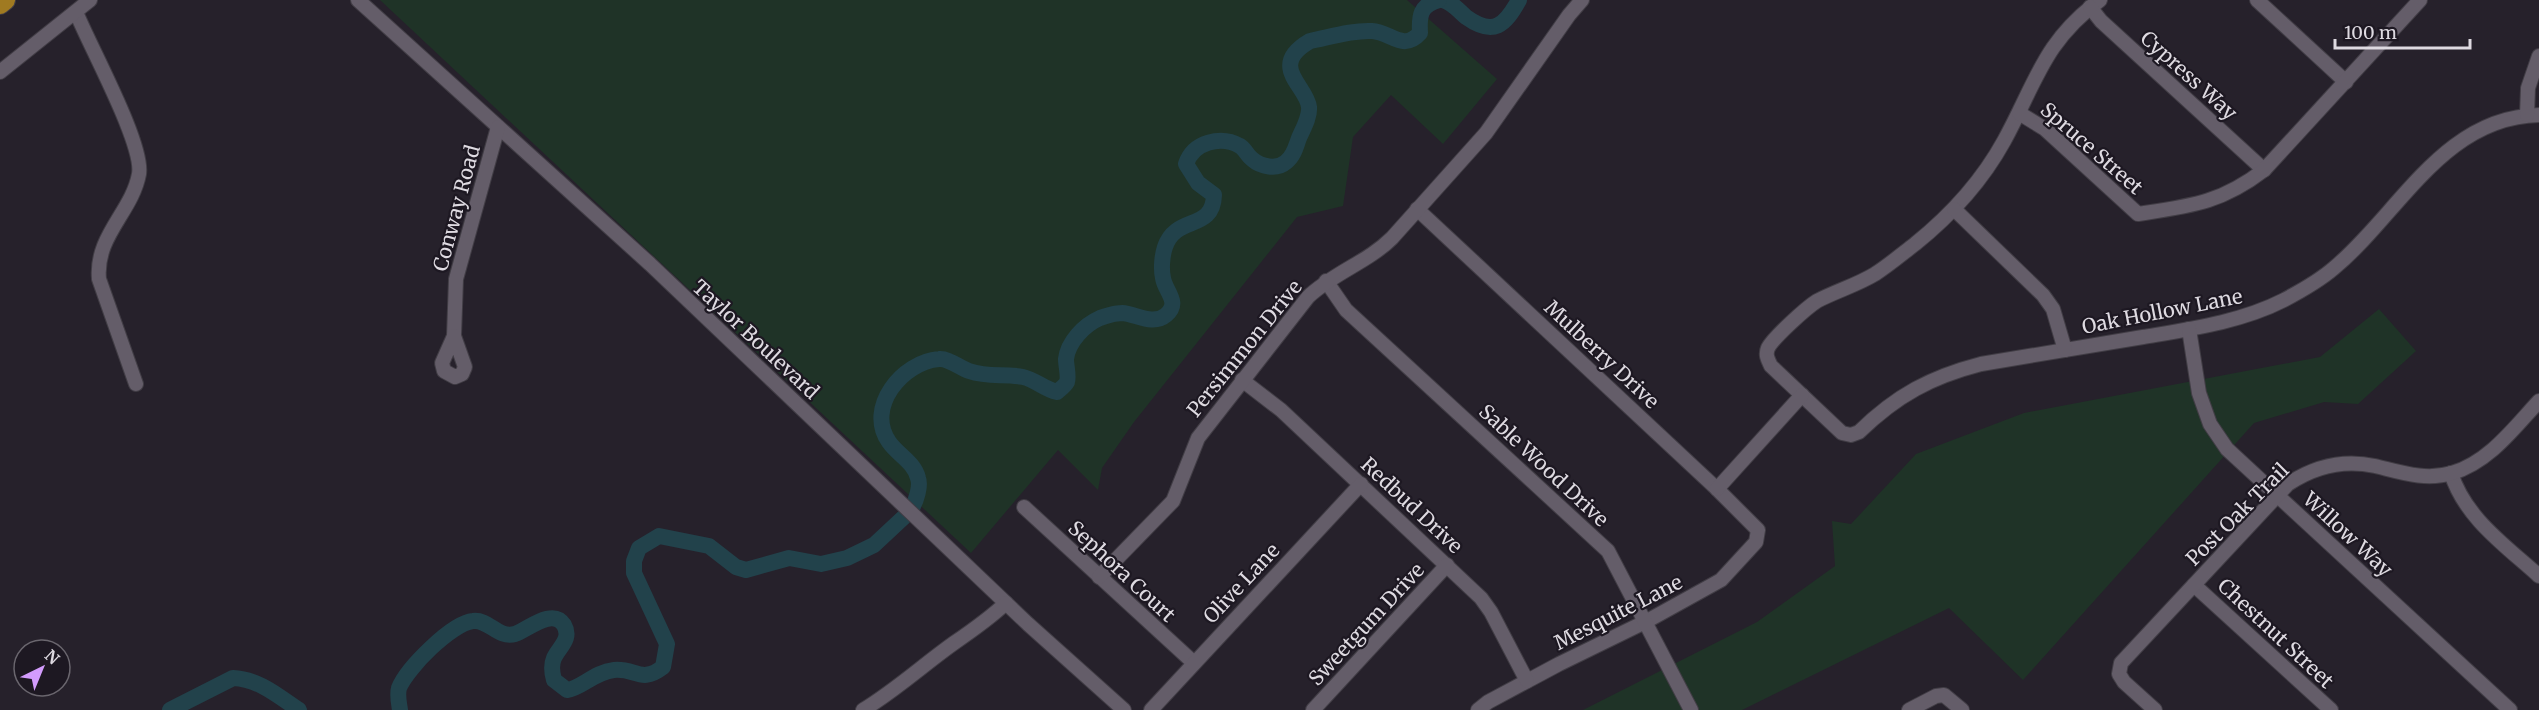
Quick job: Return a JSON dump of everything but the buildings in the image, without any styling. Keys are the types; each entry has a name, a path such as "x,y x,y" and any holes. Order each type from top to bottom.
{"highway":[{"path":"0,4 5,0"}],"street":[{"path":"0,72 90,0"},
{"name":"Taylor Boulevard","path":"358,0 650,264 1006,603 1124,710"},
{"name":"Persimmon Drive","path":"1099,577 1173,501 1198,438 1308,297 1326,281 1381,249 1486,133 1582,0"},
{"path":"2257,0 2346,82"},
{"path":"2264,170 2420,0"},
{"path":"1717,489 1802,395 1771,366 1767,358 1768,349 1799,315 1818,301 1875,274 1925,236 1954,209 1983,176 2019,113 2049,51 2069,25 2095,4"},
{"name":"Cypress Way","path":"2095,4 2101,21 2264,170"},
{"path":"76,12 132,139 139,163 135,187 101,249 97,264 99,279 136,384"},
{"path":"2533,115 2528,88 2539,56"},
{"name":"Spruce Street","path":"2019,113 2045,129 2138,214 2199,205 2244,185 2264,170"},
{"name":"Oak Hollow Lane","path":"1802,395 1842,433 1851,435 1859,432 1900,397 1950,372 1981,364 2189,329 2249,315 2307,287 2333,269 2448,149 2483,127 2533,115"},
{"name":"Conway Road","path":"454,336 456,279 498,127"},
{"name":"Mulberry Drive","path":"1417,209 1758,530"},
{"path":"1954,209 2043,295 2053,309 2065,350"},
{"name":"Sable Wood Drive","path":"1326,281 1346,310 1608,551 1647,621 1691,710"},
{"name":"Willow Way","path":"2189,329 2199,393 2210,424 2227,448 2510,710"},
{"name":"Redbud Drive","path":"1242,380 1281,410 1447,565 1491,612 1527,681"},
{"name":"Post Oak Trail","path":"2151,709 2124,682 2119,674 2121,663 2277,495 2305,472 2326,465 2353,463 2404,474 2425,476 2451,473 2478,461 2500,444 2539,401"},
{"path":"2451,473 2457,491 2467,507 2481,523 2539,576"},
{"name":"Olive Lane","path":"1151,710 1361,484"},
{"name":"Sephora Court","path":"1024,507 1194,663"},
{"name":"Mesquite Lane","path":"1478,710 1527,681 1647,621 1721,580 1756,542 1758,530"},
{"name":"Sweetgum Drive","path":"1313,710 1447,565"},
{"name":"Chestnut Street","path":"2194,585 2331,710"},
{"path":"863,710 894,690 985,622 1006,603"},
{"path":"1909,710 1936,696 1944,695 1962,710"}],"green space":[{"path":"380,0 1407,0 1497,79 1443,144 1391,95 1353,137 1343,206 1297,217 1134,422 1102,468 1098,490 1058,450 971,553"},
{"path":"2379,309 2416,351 2358,404 2324,402 2254,423 2023,680 1949,608 1742,710 1583,710 1757,622 1835,566 1832,521 1851,524 1916,454 2024,413 2320,357"}],"waterway":[{"path":"912,508 919,481 913,467 889,442 883,429 881,415 891,389 901,378 912,368 925,362 943,359 976,373 1023,377 1057,392 1067,382 1066,359 1070,346 1088,325 1100,318 1120,313 1156,319 1166,315 1170,310 1172,301 1164,283 1162,271 1165,247 1177,230 1207,214 1212,207 1214,195 1198,183 1186,164 1195,150 1208,143 1225,141 1240,146 1260,164 1274,167 1289,160 1309,111 1307,99 1290,67 1291,59 1298,50 1310,41 1357,32 1379,32 1397,40 1408,41 1420,33 1420,21 1424,8 1439,0"},
{"path":"1443,0 1476,23 1491,27 1503,22 1519,0"},
{"path":"400,710 399,688 411,669 442,638 473,621 479,621 498,632 509,635 540,621 553,618 559,620 564,625 567,635 554,658 552,672 554,680 567,690 607,671 622,670 644,675 663,667 667,644 634,573 634,561 639,548 659,536 709,546 736,567 746,570 789,558 821,564 847,558 874,545 904,517"},
{"path":"170,710 233,678 260,685 299,710"}]}
